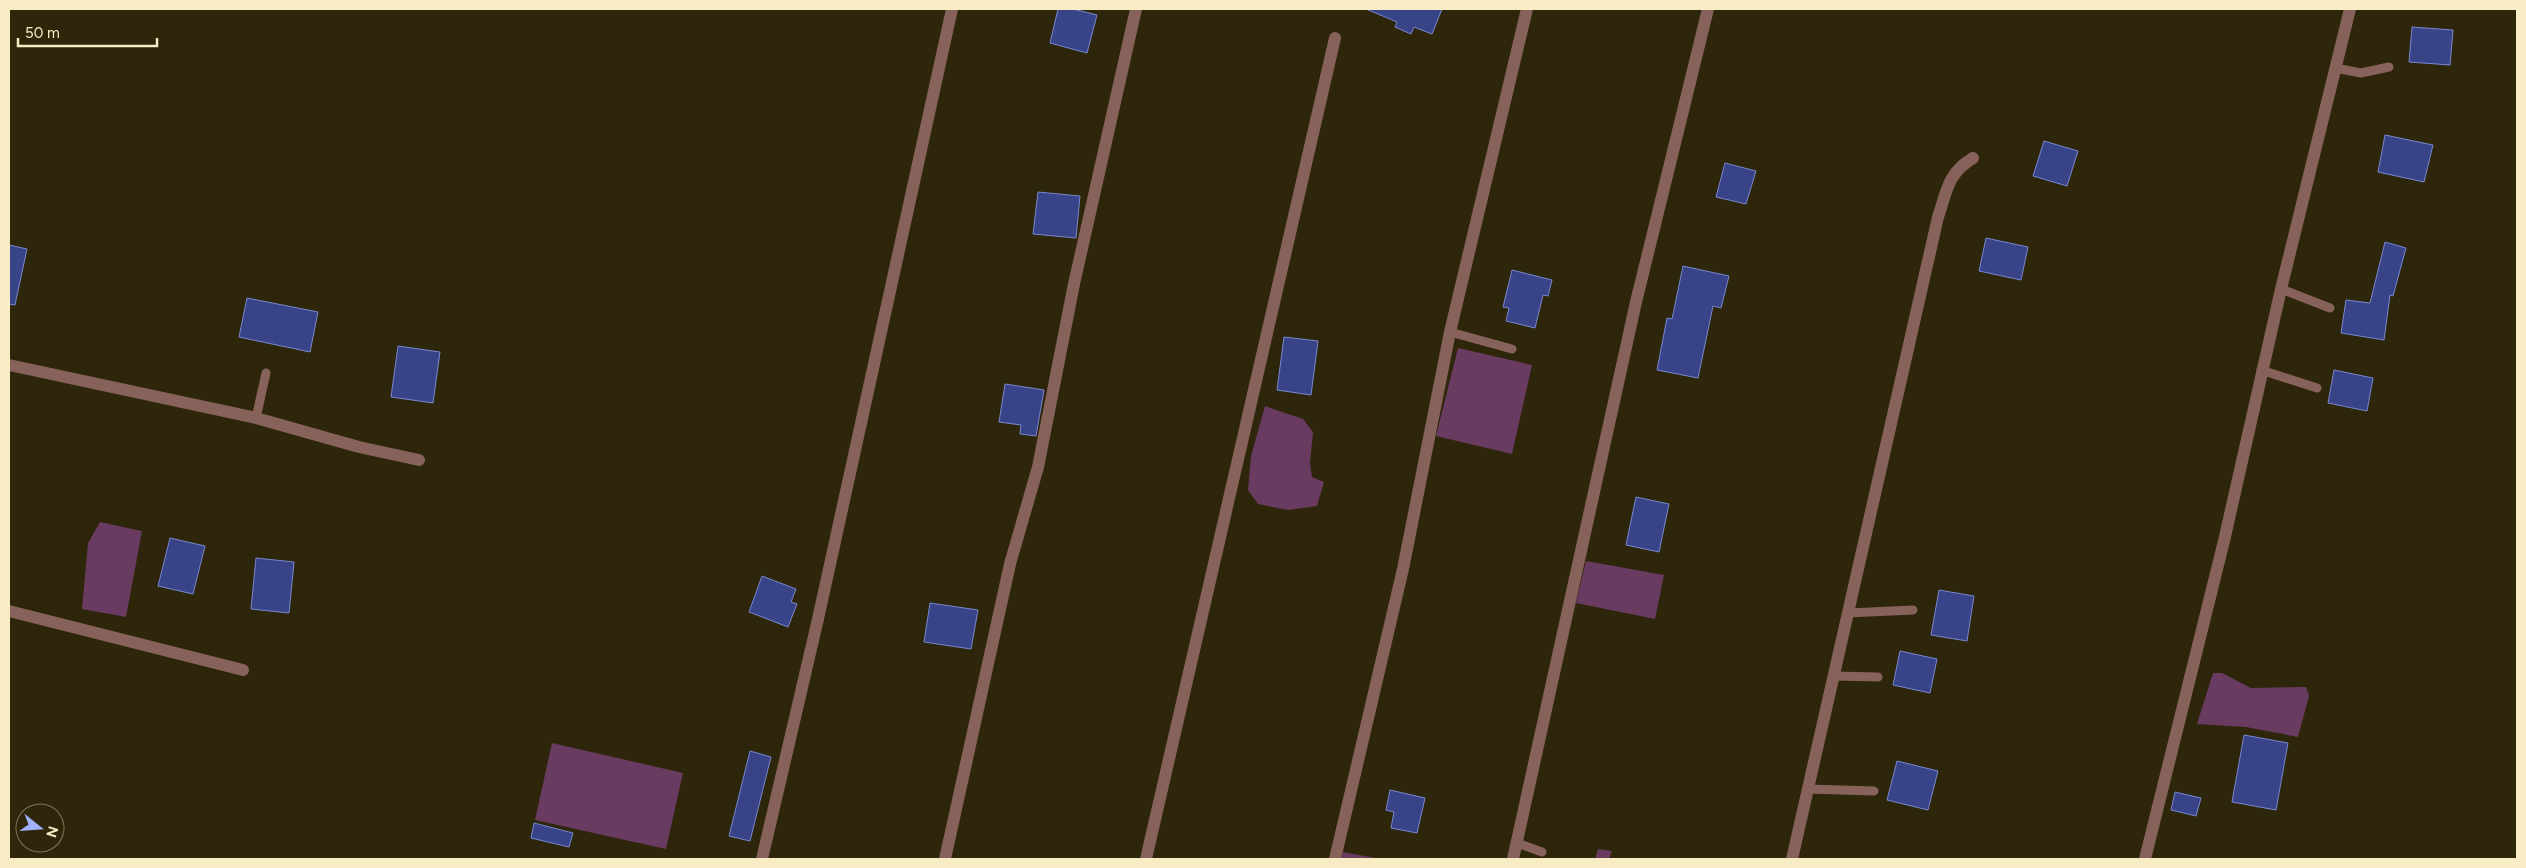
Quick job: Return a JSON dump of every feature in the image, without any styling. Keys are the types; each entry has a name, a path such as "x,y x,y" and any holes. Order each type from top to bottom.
{"street":[{"path":"762,859 818,620 952,9"},
{"path":"945,859 1010,564 1038,467 1074,284 1136,9"},
{"path":"1335,859 1403,569 1450,332 1527,9"},
{"path":"1513,859 1636,302 1708,9"},
{"path":"2145,859 2224,541 2280,289 2350,9"},
{"path":"1146,859 1335,38"},
{"path":"1792,859 1938,217 1949,182 1958,167 1973,158"},
{"path":"9,365 256,418 359,447 418,460"},
{"path":"9,611 242,670"}],"lane":[{"path":"2335,68 2361,73 2390,67"},
{"path":"2280,289 2330,308"},
{"path":"1450,332 1512,349"},
{"path":"2261,370 2317,388"},
{"path":"256,418 266,373"},
{"path":"1848,613 1913,610"},
{"path":"1834,676 1878,677"},
{"path":"1808,790 1874,791"},
{"path":"1517,843 1542,852"}],"shaded area":[{"path":"1458,348 1532,365 1512,454 1436,436"},
{"path":"1265,406 1303,419 1313,432 1310,463 1312,477 1324,482 1317,506 1288,510 1258,504 1248,490 1251,456"},
{"path":"100,522 142,531 126,617 82,609 88,543"},
{"path":"1586,561 1664,575 1655,619 1576,603"},
{"path":"2213,673 2222,673 2251,688 2306,687 2309,696 2298,737 2246,727 2197,724"},
{"path":"552,743 683,773 666,849 535,820"},
{"path":"1598,849 1612,851 1609,859 1595,859"},
{"path":"1343,852 1381,859 1341,859"}],"building":[{"path":"1058,9 1073,9 1097,15 1087,53 1050,43"},
{"path":"1366,9 1442,9 1432,34 1414,27 1411,34 1395,27 1397,22"},
{"path":"2412,27 2453,30 2450,65 2409,62"},
{"path":"2385,135 2433,145 2424,182 2378,172"},
{"path":"2044,141 2078,151 2067,186 2033,176"},
{"path":"1725,163 1756,171 1746,204 1716,197"},
{"path":"1038,192 1080,196 1076,238 1033,234"},
{"path":"1986,238 2028,247 2021,280 1979,271"},
{"path":"2385,242 2406,248 2393,296 2390,295 2384,340 2341,333 2346,300 2370,303"},
{"path":"9,245 27,249 15,305 9,304"},
{"path":"1683,266 1729,276 1721,308 1713,306 1698,378 1657,370 1667,318 1672,319"},
{"path":"1512,270 1552,280 1548,296 1543,295 1535,328 1506,321 1509,308 1503,307"},
{"path":"247,298 318,312 310,352 239,337"},
{"path":"1284,337 1318,341 1311,395 1277,390"},
{"path":"398,346 440,352 433,403 391,397"},
{"path":"2334,370 2373,378 2367,411 2328,403"},
{"path":"1005,384 1044,390 1036,436 1020,434 1021,425 999,422"},
{"path":"1636,497 1669,504 1659,552 1626,545"},
{"path":"170,538 205,546 193,594 158,586"},
{"path":"256,558 294,562 289,613 251,609"},
{"path":"762,576 796,589 791,602 797,604 788,627 749,612"},
{"path":"1939,590 1974,596 1967,641 1931,635"},
{"path":"930,603 978,610 971,649 924,642"},
{"path":"1900,651 1937,659 1930,693 1893,685"},
{"path":"2244,735 2288,743 2276,810 2232,802"},
{"path":"750,751 771,757 750,841 729,836"},
{"path":"1897,761 1938,771 1928,810 1887,800"},
{"path":"1390,790 1425,798 1417,833 1391,828 1394,812 1386,810"},
{"path":"2175,792 2201,798 2196,816 2171,810"},
{"path":"534,823 573,833 569,847 531,838"}]}
